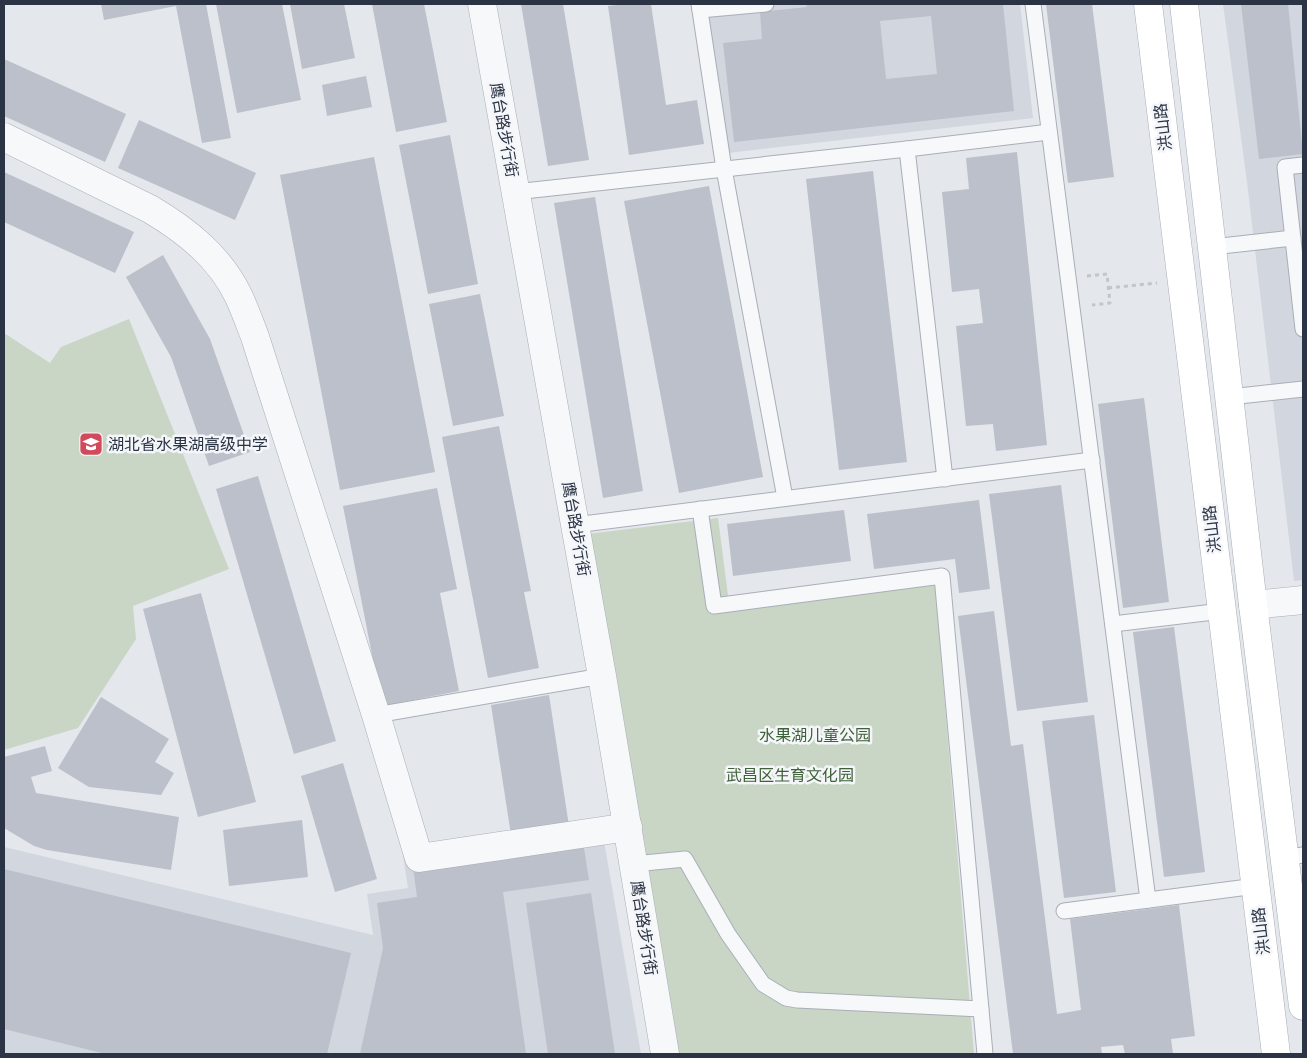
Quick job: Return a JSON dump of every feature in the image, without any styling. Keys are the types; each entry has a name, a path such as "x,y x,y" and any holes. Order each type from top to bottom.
{"main road":[{"name":"洪山路","path":"1148,4 1276,1054"},
{"name":"洪山路","path":"1184,4 1253,605 1294,857 1303,1006"}],"street":[{"name":"鹰台路步行街","path":"482,4 602,676 664,1054"},
{"path":"4,137 150,208 190,234 223,269 239,296 255,337 376,715 419,858 628,827"},
{"path":"1253,605 1303,600"}],"lane":[{"path":"766,4 700,7 724,169 785,498"},
{"path":"1033,4 1148,900"},
{"path":"515,192 1049,132"},
{"path":"907,149 945,479"},
{"path":"1303,164 1285,167 1303,329"},
{"path":"1212,247 1293,238"},
{"path":"1230,397 1303,389"},
{"path":"575,525 1092,460"},
{"path":"700,509 714,606 942,576 985,1054"},
{"path":"1113,624 1222,611"},
{"path":"376,715 602,676"},
{"path":"634,864 685,859 728,934 754,972 763,984 786,998 981,1009"},
{"path":"1064,911 1256,886"}],"path":[{"path":"1068,278 1107,274 1110,303 1072,307"},
{"path":"1108,288 1182,281"}],"shaded area":[{"path":"706,4 1020,4 1033,118 728,153"},
{"path":"1223,4 1303,4 1303,580 1294,581 1247,182"},
{"path":"601,824 641,1054 4,1054 4,847 373,935 367,894 408,888 403,855"}],"green space":[{"name":"湖北省水果湖高级中学","path":"129,319 229,569 133,606 136,639 78,728 4,750 4,333 50,363 61,347"},
{"name":"武昌区生育文化园","path":"718,518 730,611 935,585 974,1054 675,1054 588,534"}],"building":[{"path":"101,4 206,4 231,138 202,143 176,6 104,20"},
{"path":"216,4 282,4 301,100 237,113"},
{"path":"290,4 344,4 355,58 302,69"},
{"path":"372,4 424,4 447,122 396,132"},
{"path":"521,4 563,4 589,160 548,166"},
{"path":"651,4 666,105 697,100 704,144 629,155 608,6"},
{"path":"806,4 1003,4 1014,111 734,142 723,43 762,39 760,12 807,7","holes":["931,16 937,74 886,79 880,21"]},
{"path":"1046,4 1092,4 1114,177 1068,183"},
{"path":"1241,4 1288,4 1303,154 1259,159"},
{"path":"4,59 126,114 105,162 4,116"},
{"path":"366,76 372,107 327,116 322,85"},
{"path":"139,120 256,173 235,220 118,168"},
{"path":"450,135 478,284 428,294 399,145"},
{"path":"1017,152 1047,445 996,451 993,424 966,426 956,326 983,323 979,289 952,292 942,192 969,189 966,158"},
{"path":"374,157 435,472 340,490 280,175"},
{"path":"873,171 907,462 839,470 806,179"},
{"path":"4,172 134,232 115,273 4,222"},
{"path":"709,186 763,477 679,493 624,201"},
{"path":"595,197 643,491 603,498 554,203"},
{"path":"163,255 210,339 250,452 209,466 171,357 126,277"},
{"path":"480,294 504,416 453,426 429,304"},
{"path":"1144,398 1169,602 1123,608 1098,404"},
{"path":"499,426 531,591 524,592 539,668 488,678 442,437"},
{"path":"258,476 336,741 294,754 216,489"},
{"path":"1061,485 1088,702 1017,711 989,494"},
{"path":"437,488 457,589 440,593 459,691 382,706 343,506"},
{"path":"979,500 990,589 959,593 955,559 874,569 867,514"},
{"path":"844,510 851,561 733,576 727,524"},
{"path":"201,593 256,802 198,817 143,609"},
{"path":"994,611 1011,746 1023,744 1057,1014 1081,1010 1070,919 1179,905 1195,1036 1171,1039 1173,1054 1125,1054 1123,1045 1101,1047 1102,1054 1013,1054 958,616"},
{"path":"1174,627 1205,872 1164,877 1133,632"},
{"path":"549,695 569,826 511,835 491,705"},
{"path":"101,697 169,739 155,762 174,773 161,795 89,787 58,768"},
{"path":"1094,715 1116,892 1064,898 1042,721"},
{"path":"45,746 52,771 31,777 36,793 179,817 171,870 47,850 34,846 4,828 4,757"},
{"path":"343,763 377,879 335,892 301,776"},
{"path":"302,820 308,877 229,886 223,830"},
{"path":"583,842 589,880 503,892 526,1054 360,1054 383,948 377,903 417,897 413,867"},
{"path":"4,869 351,953 327,1054 106,1054 4,1029"},
{"path":"591,893 615,1054 548,1054 526,903"}],"place":[{"name":"湖北省水果湖高级中学","path":"91,444"}],"park label":[{"name":"水果湖儿童公园","path":"815,735"}]}
